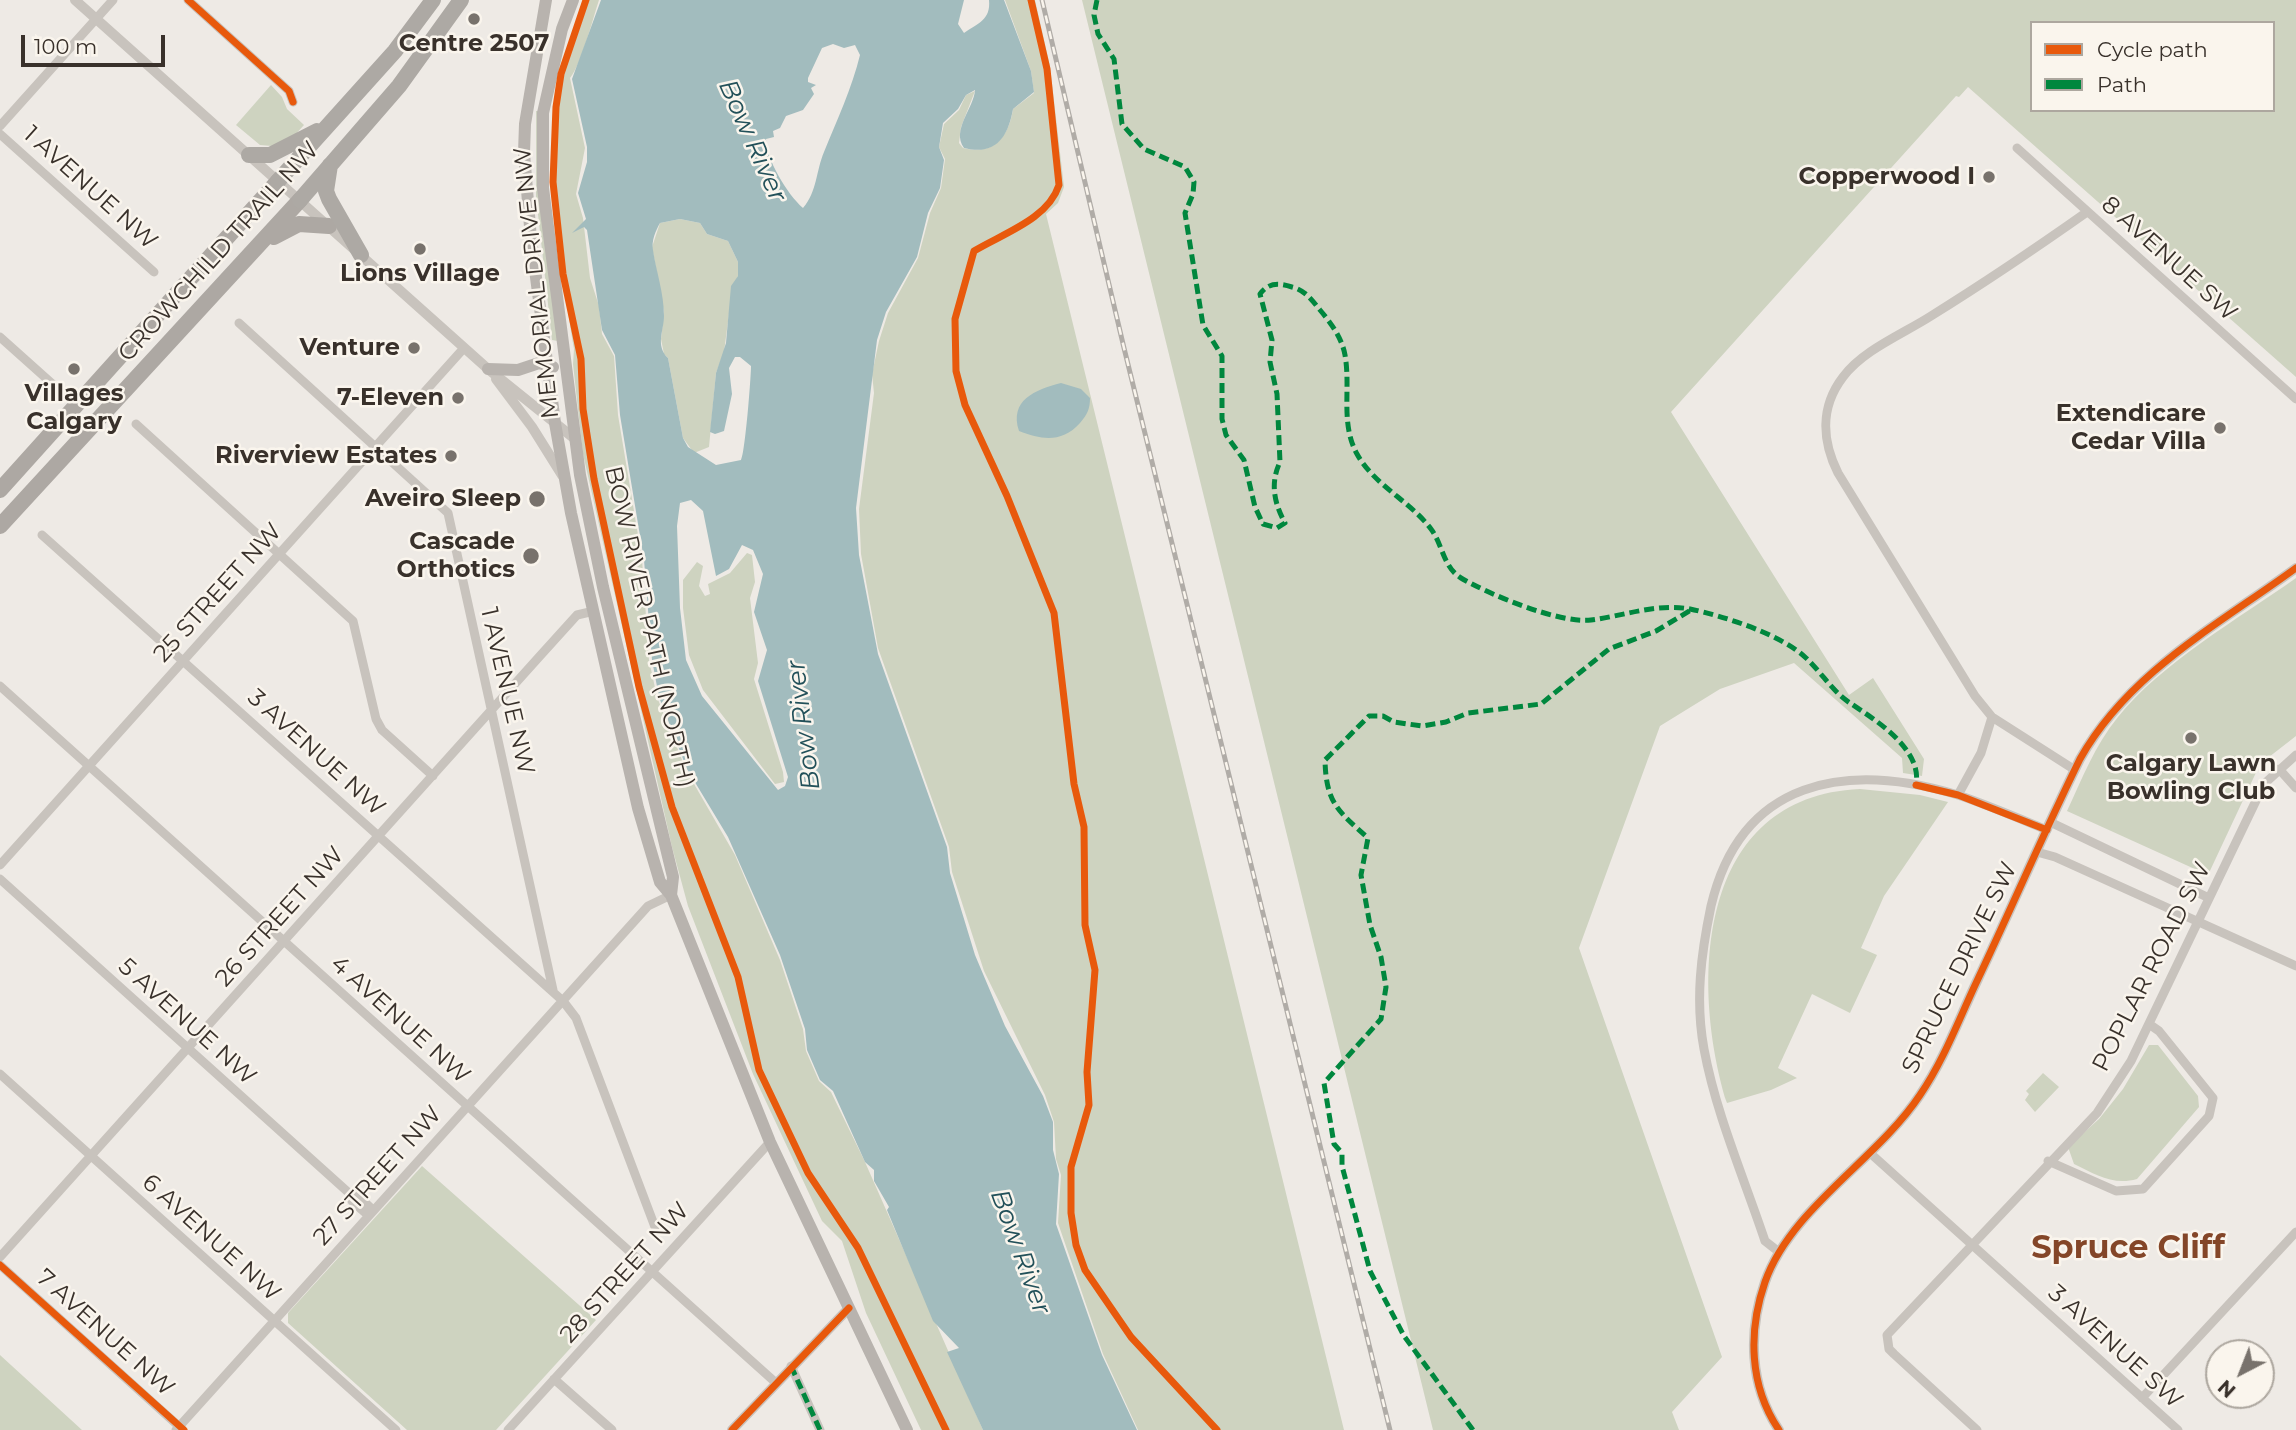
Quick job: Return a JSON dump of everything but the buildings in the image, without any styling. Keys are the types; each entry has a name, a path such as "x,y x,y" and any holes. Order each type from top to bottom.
{"highway":[{"name":"CROWCHILD TRAIL NW","path":"0,490 395,51 433,0"},
{"name":"CROWCHILD TRAIL NW","path":"0,526 300,200 399,86 461,0"},
{"path":"248,155 280,152 328,125"},
{"path":"330,165 326,191 361,255"},
{"path":"239,265 290,227 307,224 329,226"}],"main road":[{"name":"MEMORIAL DRIVE NW","path":"546,0 525,124 524,153 555,423 565,482 646,840 660,881 671,895"},
{"name":"MEMORIAL DRIVE NW","path":"573,0 549,81 541,147 543,188 575,439 603,587 673,877 671,895"},
{"path":"530,365 545,338"},
{"path":"488,369 518,370 530,365 548,365 557,369 568,382"},
{"path":"671,895 771,1142 907,1430"}],"street":[{"path":"75,0 464,348 575,439"},
{"path":"0,126 113,0"},
{"path":"188,0 289,91 293,102"},
{"name":"1 AVENUE NW","path":"0,134 154,272"},
{"name":"8 AVENUE SW","path":"2017,148 2296,399"},
{"path":"2075,771 1992,718 1838,473 1827,445 1825,418 1841,379 1859,361 1997,274 2087,212"},
{"name":"1 AVENUE NW","path":"239,323 448,513 553,990"},
{"path":"0,337 76,405"},
{"name":"25 STREET NW","path":"0,864 464,348"},
{"path":"488,369 533,427 565,482"},
{"path":"136,424 354,621 376,719 382,730 433,776"},
{"name":"3 AVENUE NW","path":"42,535 564,1001"},
{"name":"SPRUCE DRIVE SW","path":"1779,1430 1766,1407 1757,1379 1753,1341 1759,1300 1779,1252 1902,1119 1932,1076 2075,771 2107,717 2129,692 2176,653 2296,568"},
{"name":"26 STREET NW","path":"0,1257 577,615 594,611"},
{"name":"4 AVENUE NW","path":"0,686 775,1382"},
{"path":"1958,795 1981,753 1992,718"},
{"name":"POPLAR ROAD SW","path":"1977,1430 1894,1354 1888,1341 1890,1330 2097,1113 2131,1061 2264,784 2296,755"},
{"path":"2279,769 2296,788"},
{"path":"1779,1252 1765,1241 1718,1102 1704,1048 1699,1007 1701,960 1716,885 1725,860 1755,820 1782,799 1821,783 1867,780 1916,785 1958,795 2049,826 2209,898"},
{"path":"2037,852 2055,857 2296,966"},
{"name":"5 AVENUE NW","path":"0,879 349,1193 357,1195 370,1212"},
{"name":"27 STREET NW","path":"180,1429 370,1212 648,906 671,895"},
{"path":"564,1001 576,1018 655,1227"},
{"path":"2049,1161 2116,1191 2143,1189 2208,1116 2213,1098 2160,1031 2149,1024"},
{"name":"6 AVENUE NW","path":"0,1074 396,1430"},
{"name":"28 STREET NW","path":"508,1430 771,1142"},
{"name":"3 AVENUE SW","path":"1870,1153 2178,1430"},
{"path":"2142,1398 2296,1232"},
{"name":"7 AVENUE NW","path":"0,1265 180,1429"},
{"path":"732,1430 790,1366 849,1308"},
{"path":"790,1366 820,1430"},
{"path":"554,1379 612,1430"}],"green space":[{"path":"586,0 599,0 583,52 570,78 585,148 576,194 583,218 590,278 599,306 602,334 614,356 618,415 642,559 649,660 657,697 686,770 735,855 780,960 803,1029 806,1051 819,1081 831,1092 865,1162 983,1430 921,1430 866,1313 842,1241 822,1221 753,1074 688,906 672,847 583,454 573,364 574,349 556,217 555,129 560,85 570,42"},
{"path":"1005,0 1035,0 1050,66 1064,187 1058,203 1046,214 1344,1430 1138,1430 1103,1354 1058,1223 1061,1175 1056,1159 1054,1122 1045,1095 984,971 952,872 949,847 878,648 861,554 859,509 874,393 872,374 888,313 918,258 930,213 941,188 945,159 939,147 944,124 959,110 966,95 975,91 961,127 959,143 963,148 983,149 998,142 1008,128 1013,109 1034,93 1031,71"},
{"path":"1082,0 2296,0 2296,377 1968,87 1959,97 1956,96 1671,412 1849,695 1873,678 1924,759 1922,776 1903,773 1902,758 1794,663 1720,689 1660,726 1579,948 1722,1357 1672,1412 1679,1430 1433,1430"},
{"path":"271,85 282,97 287,109 304,125 284,147 260,145 236,125"},
{"path":"536,111 541,111 558,341 552,340 536,196"},
{"path":"680,219 700,223 707,234 728,241 738,262 738,276 732,291 724,352 716,373 709,447 694,453 683,438 668,358 664,354 661,339 664,312 652,247 660,223"},
{"path":"747,553 752,555 755,582 750,598 758,663 754,679 783,772 784,782 775,784 703,690 689,655 683,608 683,580 697,562 703,566 699,586 705,596 710,594 708,584 730,573"},
{"path":"2296,578 2296,736 2260,764 2208,875 2067,811 2102,739 2135,697 2202,642"},
{"path":"1860,789 1920,795 1948,802 1884,896 1861,948 1877,955 1850,1013 1812,994 1778,1068 1797,1078 1771,1090 1727,1103 1715,1055 1709,1004 1710,952 1718,903 1737,860 1765,824 1806,800"},
{"path":"2149,1045 2158,1045 2198,1096 2199,1107 2137,1179 2112,1180 2074,1164 2068,1147 2099,1119 2123,1089"},
{"path":"2043,1073 2059,1087 2035,1112 2025,1100 2029,1094 2026,1091"},
{"path":"422,1166 596,1320 496,1430 407,1430 288,1323 288,1313"},
{"path":"0,1355 82,1430 0,1430"}],"water":[{"name":"Bow River","path":"601,0 964,0 958,24 964,33 986,17 989,0 1004,0 1031,71 1034,92 1013,109 1004,136 992,147 975,150 964,148 961,141 962,126 975,90 966,95 958,109 943,123 939,147 944,160 940,188 928,213 917,257 886,312 877,340 856,508 859,555 878,654 947,847 950,873 975,955 1005,1026 1043,1096 1053,1122 1053,1150 1059,1174 1056,1224 1102,1355 1137,1430 983,1430 947,1352 959,1348 933,1321 887,1210 889,1207 874,1181 874,1170 865,1162 833,1091 820,1080 807,1050 805,1029 780,955 728,837 687,769 659,697 652,660 644,560 620,415 615,355 602,330 587,230 584,227 572,233 586,219 578,193 587,162 587,147 572,79","holes":["833,44 844,48 855,45 860,55 849,92 821,159 814,188 803,208 778,176 766,139 774,137 773,131 780,128 786,116 803,110 814,94 811,88 816,85 808,82 808,78 822,48","680,219 700,223 707,234 728,241 738,262 738,276 731,286 726,343 716,373 710,432 715,434 724,431 732,394 729,368 735,357 740,357 751,366 741,460 716,465 688,447 683,438 668,358 661,343 664,307 653,247 654,236 660,223","691,500 703,511 716,576 729,569 742,545 753,550 763,574 754,612 767,650 758,681 788,777 785,786 778,790 702,696 686,660 680,608 677,526 680,503"]},
{"path":"1061,383 1081,389 1090,398 1088,412 1080,423 1059,437 1044,438 1019,431 1018,411 1026,398"}],"railway":[{"path":"1042,0 1124,348 1390,1430"}],"marked path":[{"path":"1097,0 1094,15 1098,34 1114,59 1122,124 1144,149 1185,167 1194,182 1193,194 1185,213 1203,325 1222,356 1222,419 1226,435 1244,460 1255,507 1263,524 1277,528 1285,523 1278,508 1274,485 1280,462 1277,394 1270,362 1272,340 1260,294 1267,287 1279,284 1297,288 1304,293 1336,331 1345,355 1347,418 1357,454 1373,475 1431,529 1450,568 1461,578 1506,599 1561,617 1591,620 1653,609 1678,608 1719,616 1767,634 1795,649 1844,698 1895,736 1912,759 1916,785"},
{"path":"1473,1430 1404,1336 1370,1271 1342,1166 1342,1153 1334,1144 1324,1083 1381,1019 1386,987 1381,957 1370,925 1361,875 1368,838 1341,813 1331,796 1325,760 1369,716 1383,716 1394,722 1422,726 1446,722 1468,713 1541,704 1609,649 1656,631 1691,610"},
{"path":"791,1366 820,1430"}],"cycle path":[{"path":"188,0 289,91 293,102"},
{"name":"BOW RIVER PATH (NORTH)","path":"586,0 561,74 556,107 553,182 563,274 581,359 583,409 594,479 639,687 672,807 738,977 759,1070 808,1173 858,1248 946,1430"},
{"path":"1031,0 1047,69 1059,185 1053,197 1035,216 974,251 955,319 956,371 965,405 1007,496 1054,613 1074,784 1084,827 1085,925 1095,970 1087,1072 1089,1105 1071,1167 1071,1213 1076,1245 1085,1270 1131,1337 1217,1430"},
{"path":"1779,1430 1762,1395 1754,1358 1759,1301 1777,1255 1814,1207 1902,1119 1929,1082 2080,759 2100,728 2123,700 2177,652 2296,568"},
{"path":"1916,785 1958,795 2047,830"},
{"path":"0,1265 184,1430"},
{"path":"732,1430 849,1308"}],"place":[{"name":"Centre 2507","path":"474,19"},
{"name":"Copperwood I","path":"1989,177"},
{"name":"Lions Village","path":"420,249"},
{"name":"Venture","path":"414,348"},
{"name":"Villages Calgary","path":"74,369"},
{"name":"7-Eleven","path":"458,398"},
{"name":"Extendicare Cedar Villa","path":"2220,428"},
{"name":"Riverview Estates","path":"451,456"},
{"name":"Aveiro Sleep","path":"537,499"},
{"name":"Cascade Orthotics","path":"531,556"},
{"name":"Calgary Lawn Bowling Club","path":"2191,738"}],"district":[{"name":"Spruce Cliff","path":"2128,1249"}]}
